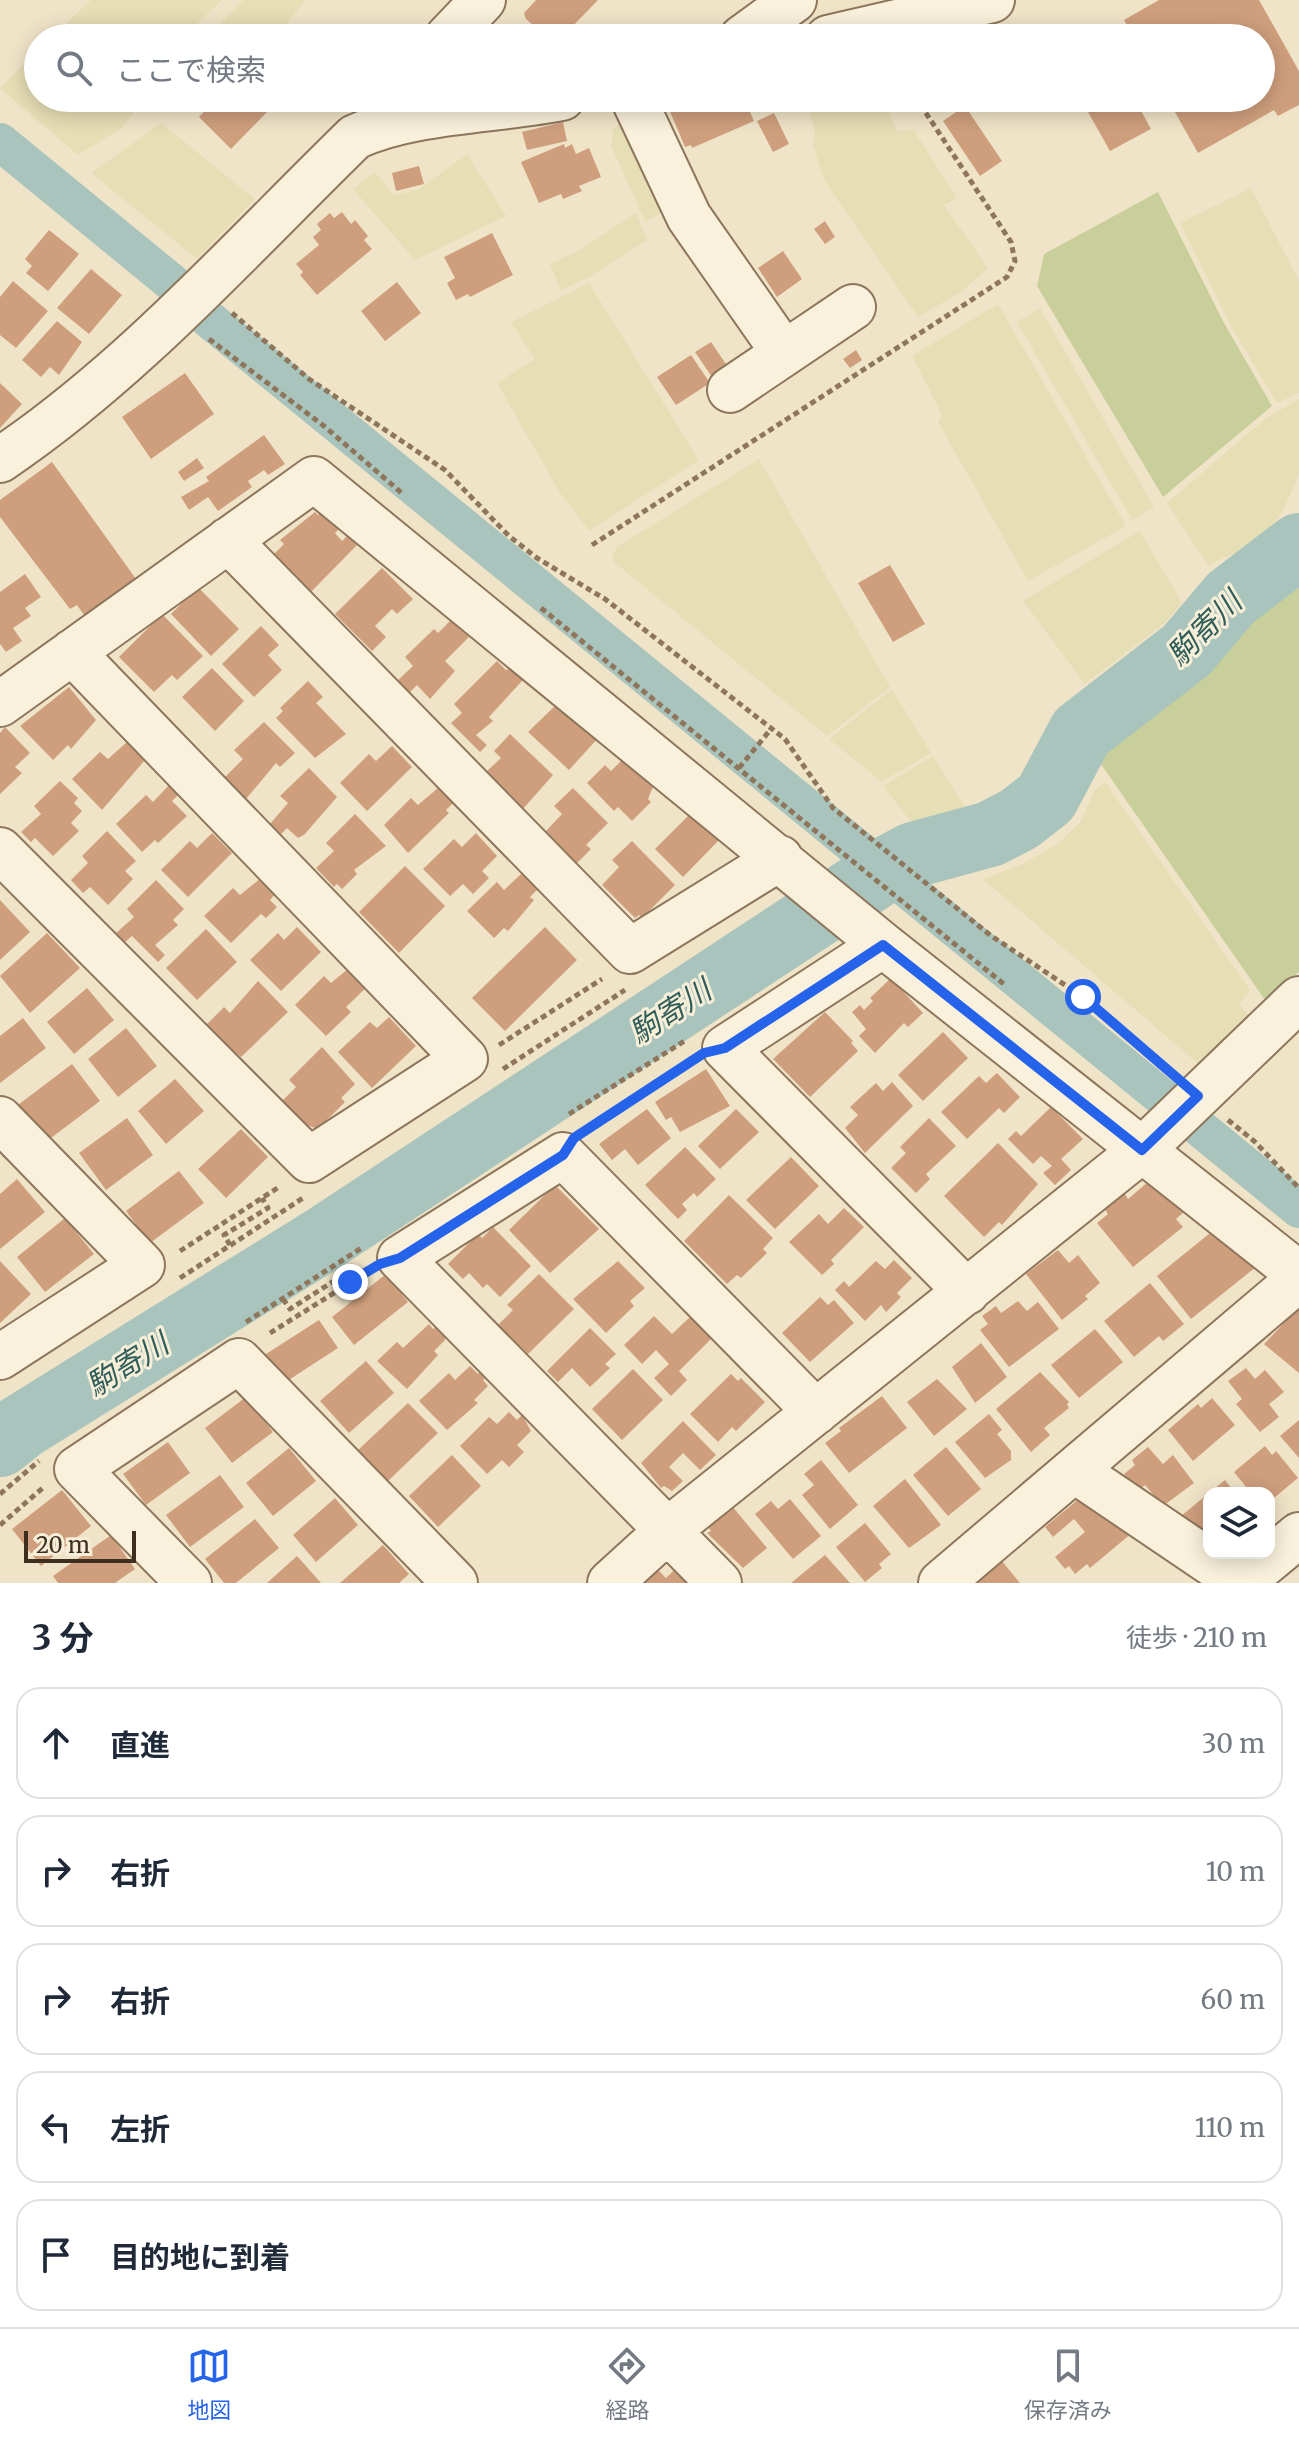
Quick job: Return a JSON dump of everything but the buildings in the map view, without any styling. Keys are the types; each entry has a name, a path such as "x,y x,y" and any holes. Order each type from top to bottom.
{"street":[{"path":"460,24 483,0"},
{"path":"761,24 794,0"},
{"path":"888,24 992,0"},
{"path":"0,460 44,430 126,360 201,310 355,137 416,112"},
{"path":"640,112 689,217 784,353"},
{"path":"730,390 853,307"},
{"path":"0,704 314,479 870,934 1299,1277 941,1583"},
{"path":"228,540 630,951 793,868"},
{"path":"0,850 309,1160 465,1059 72,652"},
{"path":"870,934 725,1048 967,1292"},
{"path":"610,1583 667,1531 1142,1150 1299,999"},
{"path":"0,1119 142,1265 0,1357"},
{"path":"719,1583 400,1258 563,1155 816,1412"},
{"path":"189,1583 77,1469 239,1361 455,1583"},
{"path":"1074,1470 1241,1583 1299,1535"}],"path":[{"path":"201,310 407,499"},
{"path":"201,310 445,470 509,536 537,558 605,599 771,729 796,751 833,808 990,935 1083,997 1186,1107 1254,1141 1299,1188"},
{"path":"530,599 741,765 899,897"},
{"path":"741,765 771,729"},
{"path":"465,1059 491,1050 621,967 630,951"},
{"path":"563,1155 574,1138 704,1053 725,1048"},
{"path":"142,1265 166,1260 296,1176 309,1160"},
{"path":"230,1245 224,1235 268,1208 262,1198"},
{"path":"239,1361 249,1347 350,1282 380,1264 400,1258"},
{"path":"283,1299 290,1309 345,1274 350,1282"},
{"path":"0,1525 61,1474 77,1469"}],"shaded area":[{"path":"91,0 222,0 197,24 66,24"},
{"path":"243,0 306,0 286,24 220,24"},
{"path":"24,64 24,109 0,88"},
{"path":"28,112 134,112 122,128 78,155"},
{"path":"810,112 889,112 897,132 913,129 957,198 944,205 988,268 961,292 918,317 824,180 813,145 815,132"},
{"path":"631,121 670,208 645,222 611,145 613,129 620,123"},
{"path":"161,123 255,199 197,259 91,173"},
{"path":"467,154 506,216 415,260 353,189 375,172 393,195 418,190"},
{"path":"1251,188 1299,281 1299,393 1277,403 1231,326 1180,223"},
{"path":"636,213 647,240 589,277 561,290 550,264 578,251"},
{"path":"589,283 699,460 589,531 560,493 497,383 535,359 511,322"},
{"path":"998,304 1126,526 1028,581 938,422 942,415 912,356"},
{"path":"1040,308 1154,507 1132,520 1017,322"},
{"path":"1299,399 1299,474 1283,511 1268,531 1242,550 1208,565 1167,503 1265,419"},
{"path":"759,459 890,687 827,736 615,563 612,556 617,547"},
{"path":"1140,531 1182,603 1165,623 1085,684 1023,601"},
{"path":"892,689 931,753 882,782 829,739"},
{"path":"933,756 969,813 916,828 883,786"},
{"path":"1105,782 1250,990 1239,1004 1251,1017 1202,1067 983,879 1023,864 1057,844 1080,823 1095,790"}],"green space":[{"path":"1158,192 1224,323 1272,406 1163,497 1037,286 1044,254"},
{"path":"1290,573 1299,585 1299,972 1265,1000 1089,747 1202,657 1243,608"}],"waterway":[{"path":"0,142 171,282 200,312 1299,1209"},
{"name":"駒寄川","path":"0,1444 21,1427 322,1240 885,870 913,855 990,834 1019,819 1046,798 1081,732 1187,650 1231,598 1299,546"}],"route":[{"path":"350,1282 380,1264 400,1258 563,1155 574,1138 704,1053 725,1048 883,945 1142,1150 1198,1096 1083,997"}]}
